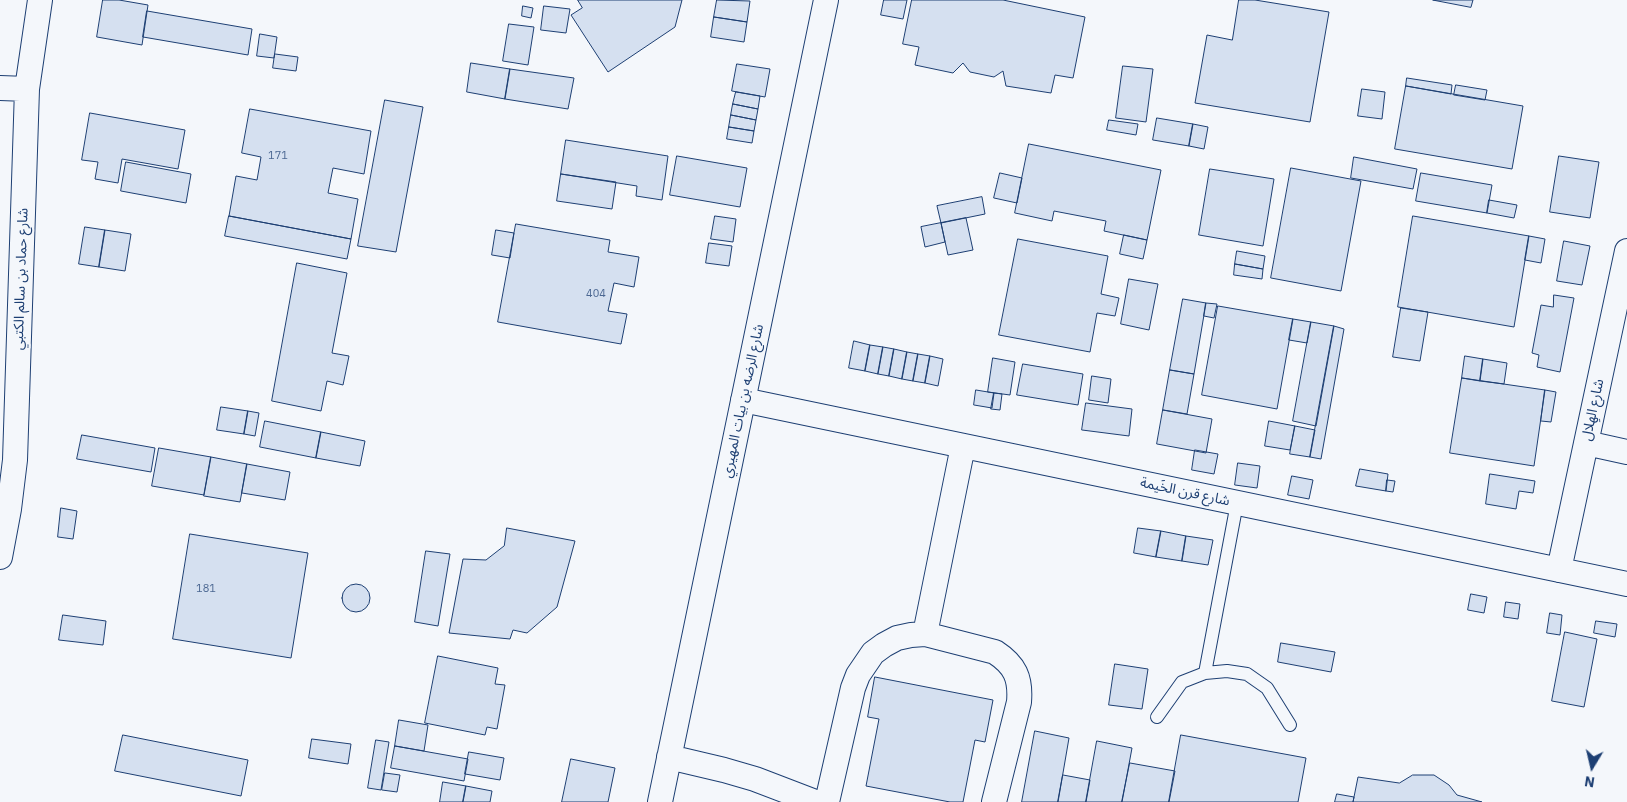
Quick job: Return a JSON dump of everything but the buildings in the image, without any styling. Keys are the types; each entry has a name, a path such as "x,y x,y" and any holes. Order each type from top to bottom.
{"street":[{"name":"شارع حماد بن سالم الكتبي","path":"0,557 9,509 15,460 27,89 40,0"},
{"name":"شارع الرضه بن بيات المهيري","path":"660,802 826,0"},
{"path":"0,88 27,89"},
{"name":"شارع الهِلال","path":"1559,570 1627,250"},
{"name":"شارع قرن الخَيمة","path":"743,400 1627,584"},
{"path":"1586,443 1627,452"},
{"path":"925,634 963,446"},
{"path":"827,802 854,688 865,663 873,653 897,638 925,634 995,652 1012,666 1017,676 1020,689 1019,702 994,802"},
{"path":"669,757 755,779 815,802"}],"lane":[{"path":"1205,673 1236,503"},
{"path":"1157,717 1182,682 1205,673 1227,671 1247,674 1267,688 1290,725"}]}
